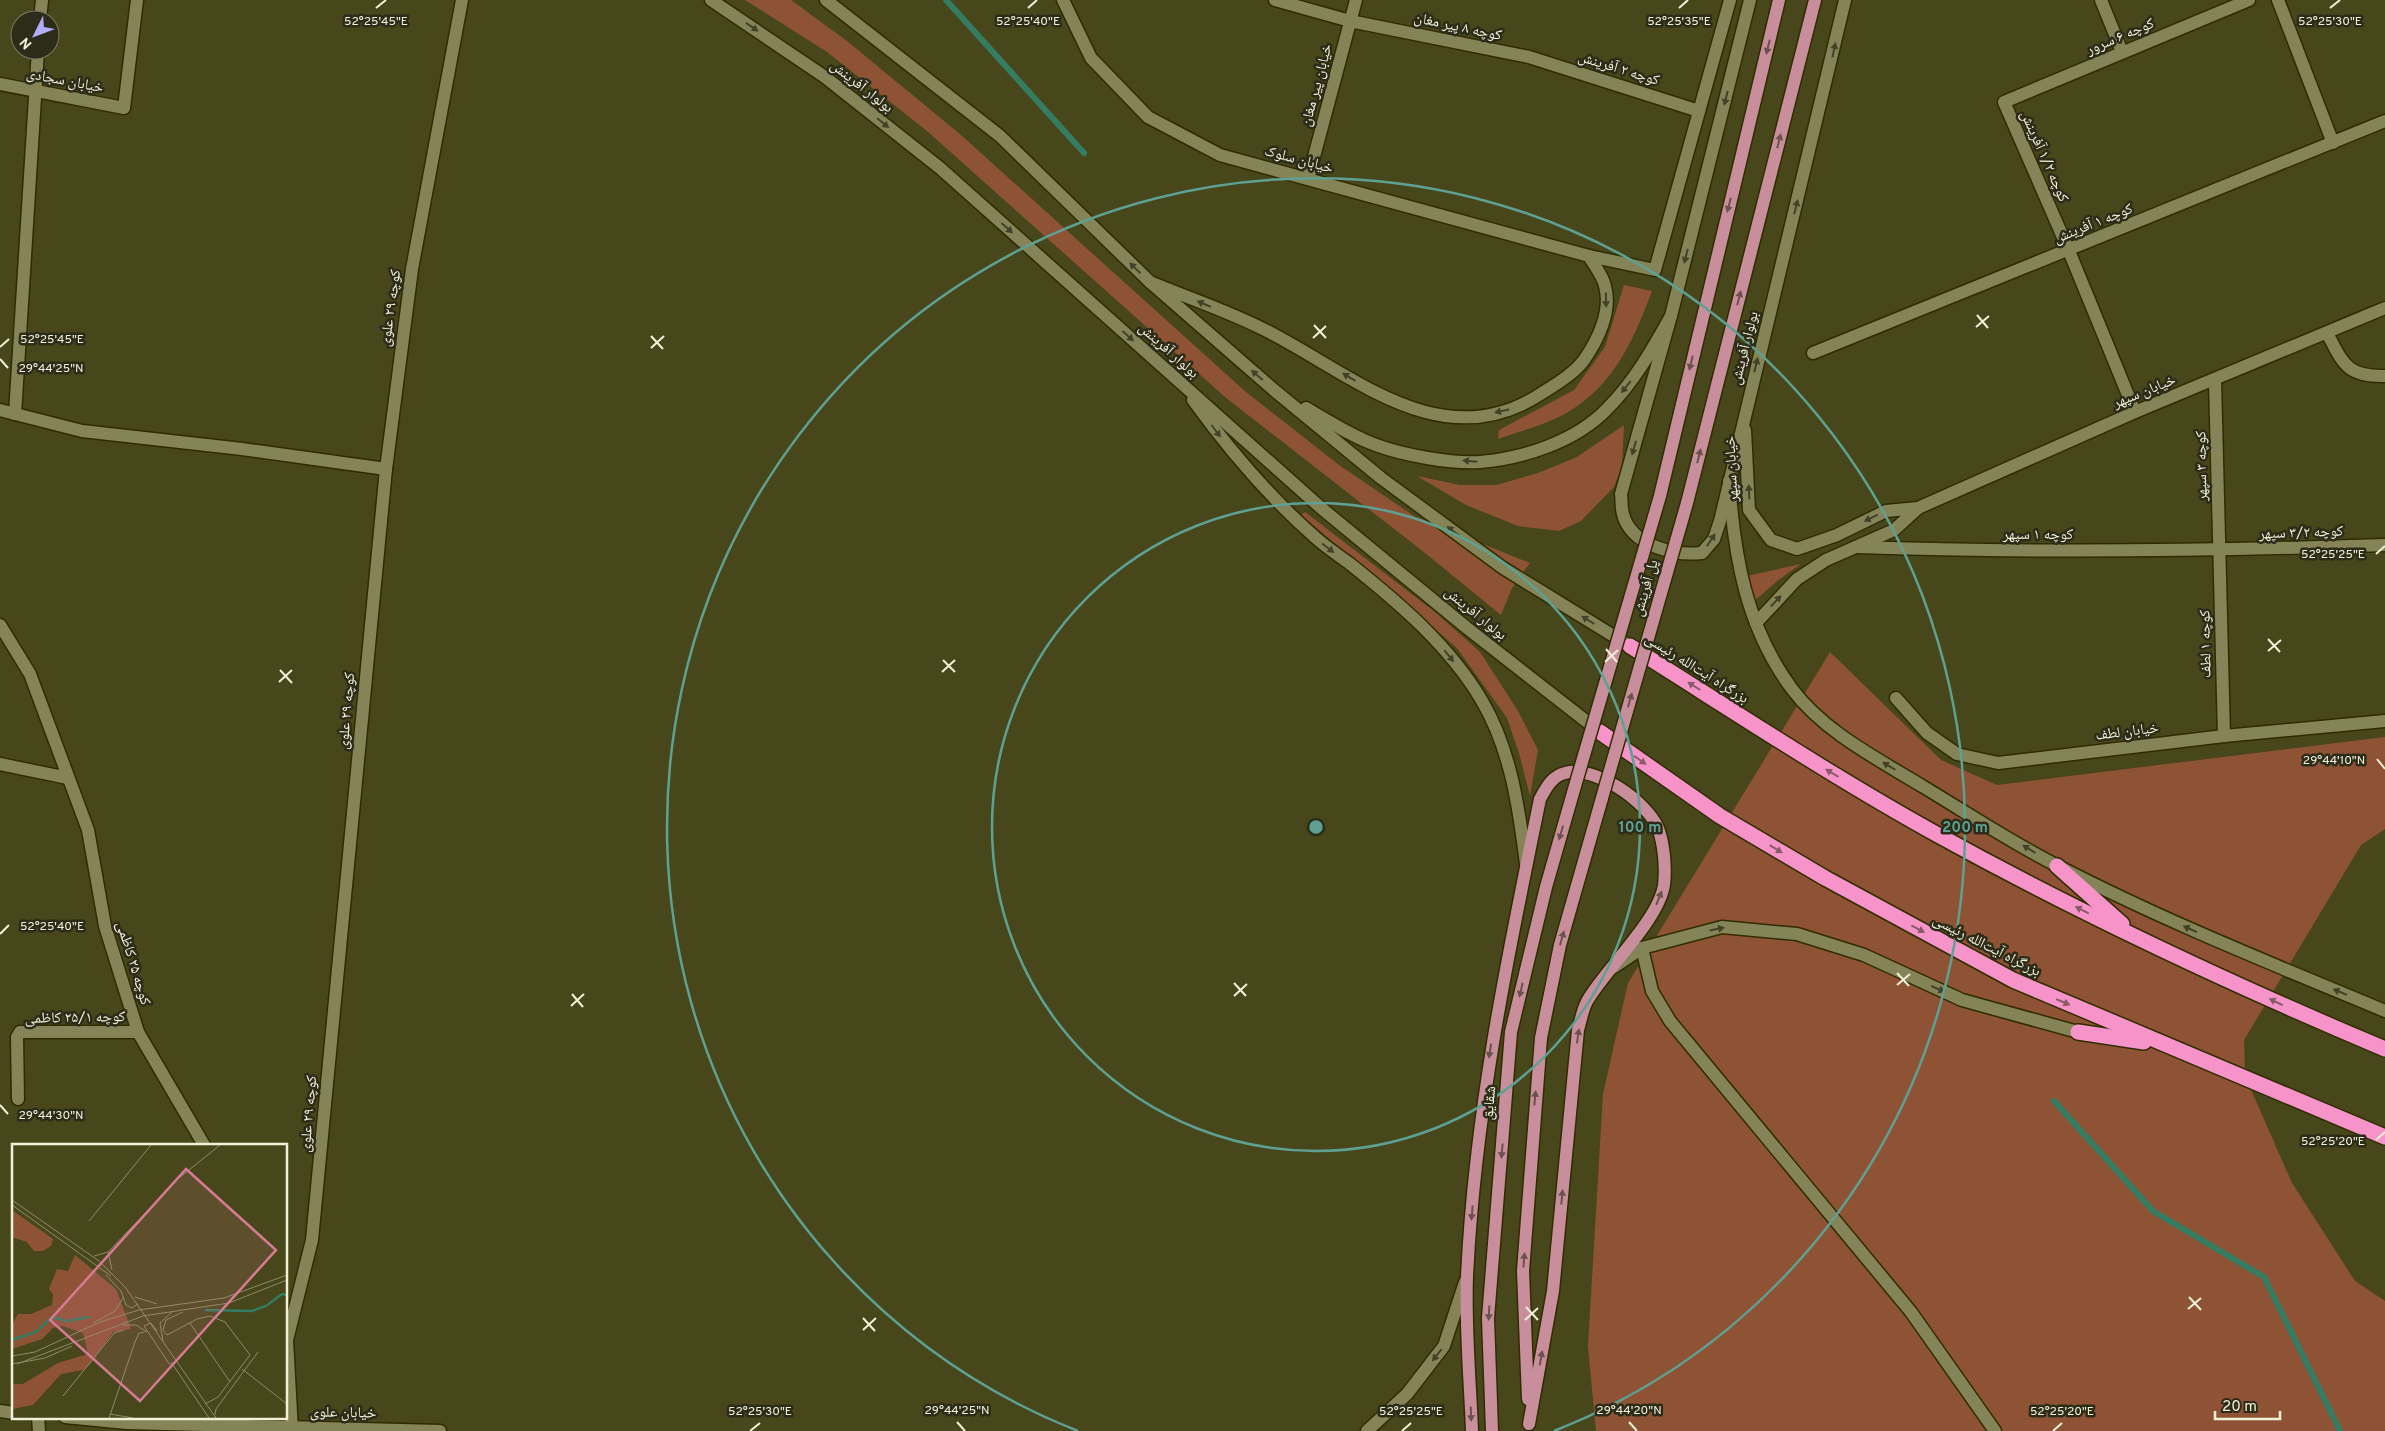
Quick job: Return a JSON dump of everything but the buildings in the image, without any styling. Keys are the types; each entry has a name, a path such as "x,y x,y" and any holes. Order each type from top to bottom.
{"highway":[{"name":"بزرگراه آیت‌الله رئیسی","path":"1630,646 1826,769 1938,835 2138,939 2308,1017 2385,1049"},
{"name":"بزرگراه آیت‌الله رئیسی","path":"1600,732 1720,816 1824,878 2012,980 2385,1137"},
{"path":"2057,866 2138,939"},
{"path":"2078,1032 2164,1045"}],"main road":[{"name":"پل آفرینش","path":"1575,786 1660,496 1779,0"},
{"name":"بولوار آفرینش","path":"1687,503 1815,0"},
{"name":"پل آفرینش","path":"1530,1427 1524,1271 1540,1038 1560,945 1687,503"},
{"path":"1472,1431 1467,1278 1484,1092 1511,936 1540,799 1549,782 1565,772 1589,773 1619,788 1641,804 1658,828 1663,852 1664,886 1652,916 1587,1000 1578,1030 1553,1291 1530,1427"},
{"name":"شقایق","path":"1492,1431 1488,1318 1511,1032 1546,887 1575,786"}],"street":[{"name":"خیابان سجادی","path":"0,84 124,108 137,0"},
{"name":"کوچه ۲۹ علوی","path":"288,1332 312,1240 386,469 412,269 462,0"},
{"name":"بولوار آفرینش","path":"711,0 825,77 940,168 1320,507 1467,628 1600,732"},
{"path":"826,0 1000,136 1150,282 1274,390 1381,478 1495,562 1630,646"},
{"name":"خیابان سلوک","path":"1063,0 1091,58 1148,117 1220,155 1589,256 1655,270 1699,110"},
{"name":"کوچه ۸ پیر مغان","path":"1274,0 1350,21 1529,57"},
{"name":"خیابان پیر مغان","path":"1308,178 1356,0"},
{"path":"1699,110 1730,0"},
{"path":"1274,390 1336,426 1376,445 1428,458 1479,462 1516,456 1552,446 1606,411 1647,359 1671,316 1750,0"},
{"name":"بولوار آفرینش","path":"1671,316 1621,494 1623,515 1633,532 1656,548 1684,555 1702,553 1714,538 1720,521 1845,0"},
{"path":"2101,0 2122,52"},
{"name":"کوچه ۶ سرور","path":"2004,102 2249,0"},
{"path":"2278,0 2334,143"},
{"name":"کوچه ۲ آفرینش","path":"1529,57 1699,110"},
{"path":"15,414 37,60"},
{"name":"کوچه ۱/۲ آفرینش","path":"2004,102 2069,251 2135,412"},
{"name":"کوچه ۱ آفرینش","path":"1813,354 2385,121"},
{"path":"1150,282 1264,329 1377,394 1415,410 1450,418 1510,410 1552,386 1582,362 1597,340 1606,310 1605,285 1589,256"},
{"name":"خیابان سپهر","path":"1745,412 1750,510 1771,540 1796,549 1837,535 1886,511 1918,508 2135,412 2385,308"},
{"path":"2327,332 2344,365 2368,376 2385,376"},
{"path":"1176,378 1235,457 1284,508 1317,539 1400,605 1442,648 1465,676 1482,700 1504,750 1520,818 1526,866"},
{"name":"کوچه ۳ سپهر","path":"2215,380 2219,551"},
{"path":"0,410 82,431 242,449 386,469"},
{"path":"1730,481 1732,522 1739,570 1761,638 1793,690 1825,722 1853,744 2057,866 2191,929 2385,1011"},
{"name":"خیابان سپهر","path":"1756,623 1797,579 1826,560 1894,530 1918,508"},
{"name":"کوچه ۳/۲ سپهر","path":"2219,551 2385,545"},
{"name":"کوچه ۱ سپهر","path":"1856,547 1947,550 2219,551"},
{"name":"کوچه ۱ لطف","path":"2219,551 2224,736"},
{"name":"کوچه ۲۵ کاظمی","path":"0,625 30,674 88,830 105,926 138,1032 203,1144"},
{"name":"خیابان لطف","path":"1896,698 1927,733 1957,754 1998,764 2224,736 2385,721"},
{"path":"0,764 68,778"},
{"path":"1608,971 1642,948 1722,927 1797,934 1864,955 1962,1000 2078,1032"},
{"path":"1642,948 1652,991 1670,1021 1911,1312 1995,1431"},
{"name":"کوچه ۲۵/۱ کاظمی","path":"18,1099 17,1036 20,1032 138,1032"},
{"path":"1367,1431 1407,1394 1444,1346 1467,1278"},
{"name":"کوچه ۲۹ علوی","path":"288,1370 292,1429"},
{"path":"38,1418 39,1431"},
{"name":"خیابان علوی","path":"75,1418 127,1423 188,1421 292,1429 440,1431"}],"shaded area":[{"path":"745,0 791,0 847,41 961,135 1246,392 1339,465 1414,516 1530,563 1512,588 1501,615 1425,553 1225,397 927,131 827,52"},
{"path":"1624,285 1652,291 1639,324 1614,370 1590,396 1567,413 1538,426 1498,439 1499,430 1574,390 1605,347"},
{"path":"1624,425 1622,467 1614,487 1581,521 1559,531 1518,526 1466,505 1417,476 1460,485 1496,485 1538,473 1577,457"},
{"path":"1305,512 1435,612 1480,652 1518,711 1538,750 1530,796 1519,753 1507,718 1457,648 1301,515"},
{"path":"1801,564 1777,581 1750,605 1738,578"},
{"path":"1830,652 1941,760 1997,785 2385,737 2385,829 2361,845 2244,1040 2245,1076 2292,1183 2355,1281 2385,1301 2385,1431 1596,1431 1588,1346 1603,1094 1628,983"}],"waterway":[{"path":"946,0 1084,153"},
{"path":"2054,1101 2153,1211 2264,1277 2340,1431"}]}
